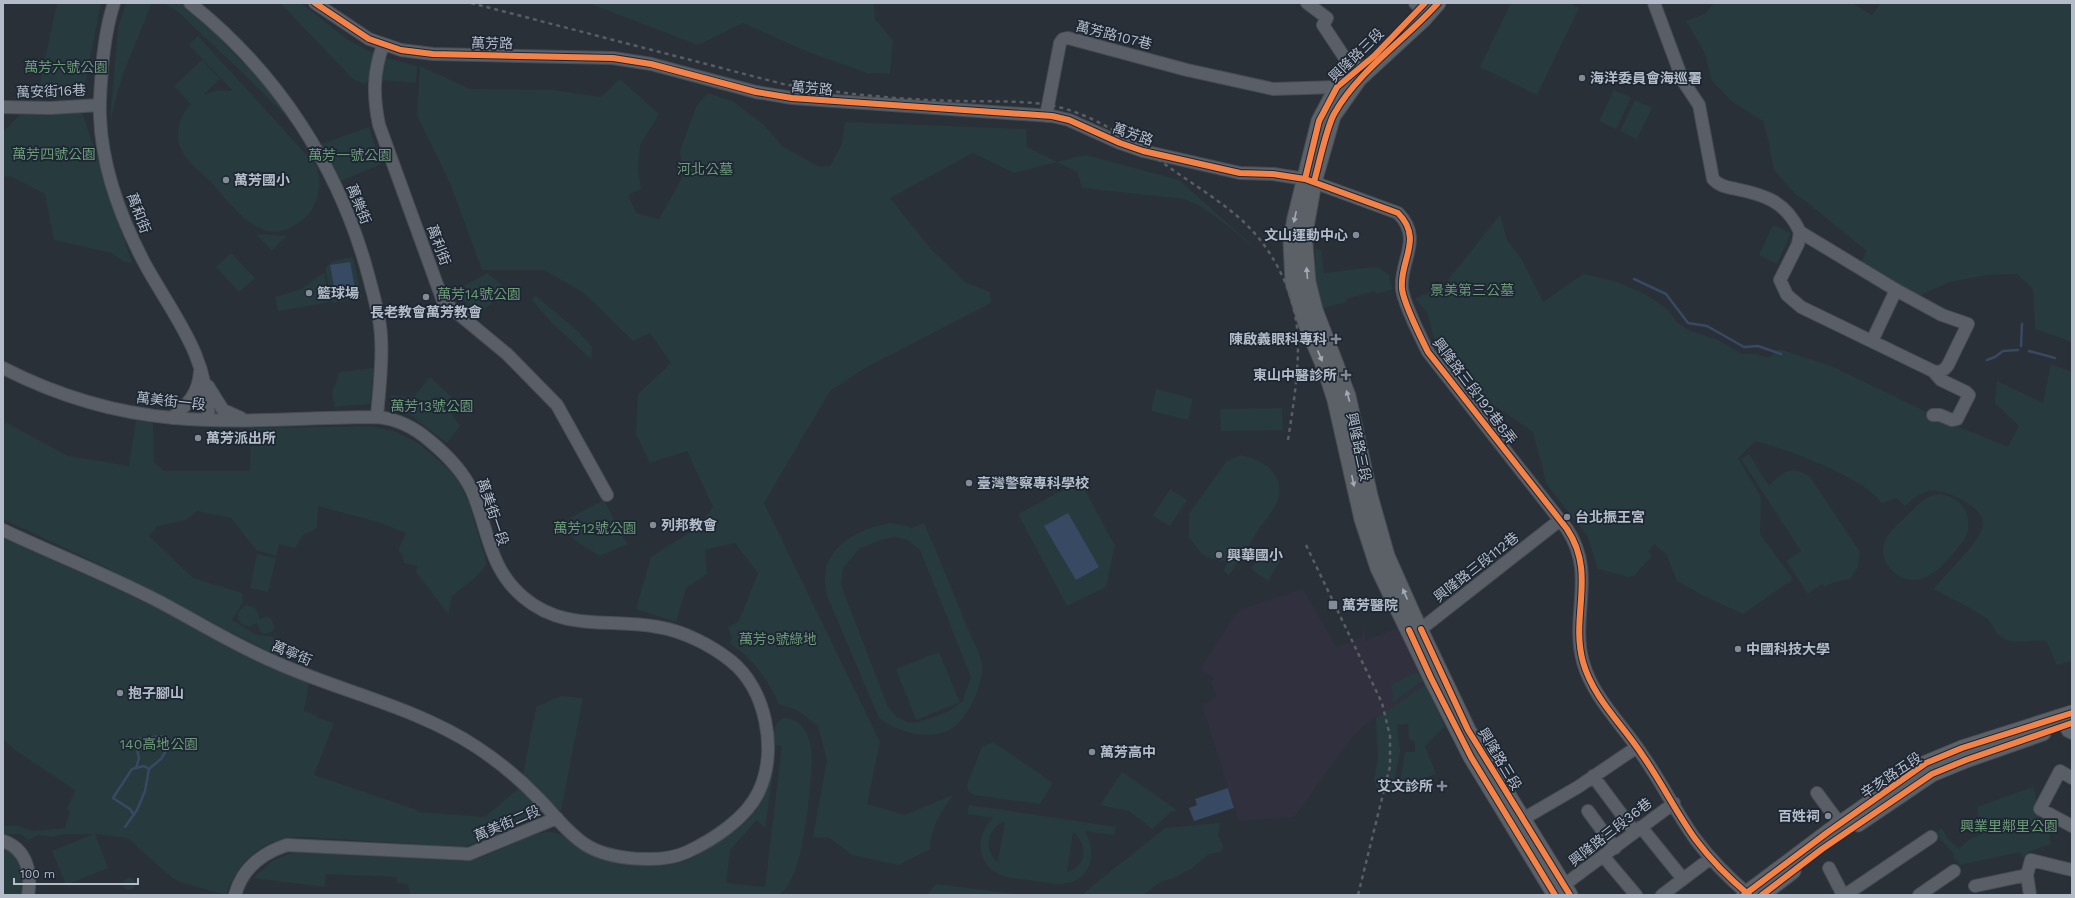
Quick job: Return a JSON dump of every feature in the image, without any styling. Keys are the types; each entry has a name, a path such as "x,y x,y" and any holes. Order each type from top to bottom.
{"main road":[{"name":"興隆路三段","path":"1309,180 1333,116 1356,76 1422,7 1438,3"},
{"name":"興隆路三段","path":"1356,76 1337,87 1319,121 1309,180 1305,245 1308,282 1315,310 1348,396 1381,540 1415,630 1454,725 1563,892"},
{"name":"辛亥路五段","path":"1746,894 1840,824 1926,764 1962,748 2070,724"},
{"name":"辛亥路五段","path":"1762,895 1822,849 1932,774 1966,760 2070,724"}],"street":[{"name":"萬和街","path":"114,3 104,52 100,105 100,121 108,168 124,217 147,267 182,324 200,366 204,379 209,420"},
{"name":"萬樂街","path":"190,3 234,43 258,68 290,108 318,152 344,203 356,235 379,316 382,354 377,417"},
{"name":"萬芳路","path":"315,3 357,32 382,45 402,50 433,54 612,58 651,64 776,96 1046,116 1068,120 1120,144 1143,151 1240,173 1273,174 1309,180"},
{"path":"1307,3 1327,18 1323,25 1356,76"},
{"path":"1654,3 1683,80 1699,105 1713,179 1722,186 1758,193 1770,198 1782,207 1800,232 1896,290 1942,315 1968,324 1946,369 1940,372 1933,370 1801,307 1782,289 1780,280 1798,244 1800,232"},
{"name":"萬芳路107巷","path":"1046,116 1060,43 1063,39 1068,38 1187,70 1273,90 1337,87"},
{"name":"萬利街","path":"382,45 377,63 374,101 379,125 443,301 507,354 557,405 607,495"},
{"name":"萬安街16巷","path":"3,107 50,108 100,105"},
{"name":"興隆路三段192巷8弄","path":"1309,180 1388,208 1402,218 1409,231 1410,238 1402,288 1422,342 1428,352 1560,520 1574,541 1582,565 1580,636 1583,662 1588,675 1601,699 1637,747 1674,803 1695,839 1746,894"},
{"path":"1872,341 1896,290"},
{"path":"172,418 194,396 200,380 200,366"},
{"name":"萬美街一段","path":"3,368 73,398 112,408 172,418 246,420 377,417 398,421 433,443 454,464 472,489 490,547 499,570 513,588 532,604 552,614 576,622 642,625 677,631 731,661 747,678 760,703"},
{"path":"1933,370 1941,380 1966,392 1969,395 1957,419 1952,420 1940,415 1933,415"},
{"path":"204,379 223,410 235,417 246,420"},
{"name":"興隆路三段112巷","path":"1415,630 1560,520"},
{"name":"萬寧街","path":"3,530 154,599 268,660 331,686 406,711 442,727 494,759 518,778 557,818"},
{"name":"萬美街二段","path":"235,895 242,879 256,861 276,849 287,845 465,854 480,851 557,818 588,846 596,850 622,856 660,859 678,855 696,847 735,820 752,803 759,791 764,777 767,751 766,729 760,703"},
{"path":"1517,822 1593,776 1637,747"},
{"path":"2072,778 2060,771 2040,809 2072,826"},
{"path":"1593,776 1637,829 1683,879"},
{"path":"1817,793 1840,824"},
{"name":"興隆路三段36巷","path":"1563,892 1637,829 1674,803"},
{"path":"1588,811 1615,848"},
{"path":"1829,868 1844,895 1931,837"},
{"path":"3,841 15,847 25,858 29,873 28,895"},
{"path":"1604,856 1636,895"},
{"path":"1662,895 1711,858"},
{"path":"2030,895 2027,875 2031,860 2072,870"},
{"path":"1918,895 1954,871"},
{"path":"1975,886 2027,875"}],"shaded area":[{"name":"萬芳醫院","path":"1303,589 1336,647 1361,637 1365,629 1365,641 1397,628 1425,685 1383,715 1371,720 1354,735 1294,817 1239,821 1203,708 1204,704 1217,697 1211,683 1214,678 1200,669 1236,614 1241,609"}],"green space":[{"name":"萬芳六號公園","path":"57,3 101,3 84,90 38,92"},
{"path":"126,3 152,3 123,74 110,121 118,28"},
{"path":"163,3 186,3 271,92 290,120 177,11"},
{"path":"280,3 301,3 348,40 375,54 371,64 369,81 364,84 353,79"},
{"path":"588,3 874,3 875,19 893,41 890,74 867,73 808,52 743,23 698,45"},
{"path":"1511,3 1569,3 1579,8 1537,95 1480,67"},
{"path":"1714,3 1852,3 1872,15 1881,3 2072,3 2072,342 2035,329 2033,289 2017,274 1987,275 1950,282 1918,296 1861,262 1867,251 1797,196 1774,170 1763,121 1734,103 1712,81 1705,53 1686,21 1705,14"},
{"path":"198,36 315,164 319,175 319,191 313,208 306,217 290,228 278,232 267,231 246,219 236,211 212,183 191,163 181,149 178,137 179,125 187,108 191,104 174,86 202,60 220,79 203,95 218,90 233,91 189,45"},
{"path":"382,57 417,66 416,83 379,80"},
{"path":"420,66 470,89 552,90 601,97 620,79 659,114 640,145 638,170 641,189 628,195 636,213 659,219 683,176 680,151 697,105 708,93 734,102 764,125 783,147 820,167 830,166 842,144 845,122 1026,129 1027,147 1057,162 1014,173 973,153 890,198 930,248 965,282 990,292 991,303 865,368 830,391 764,503 880,742 867,804 905,815 953,795 934,827 930,849 898,865 852,855 830,838 813,837 827,760 818,726 797,710 779,704 770,686 759,670 746,656 730,644 732,638 728,627 739,621 758,573 735,543 705,550 707,574 686,588 676,622 636,609 651,557 698,527 713,507 687,451 650,463 636,434 638,394 671,363 650,333 633,341 584,293 544,270 482,270 450,183 417,115"},
{"path":"1614,90 1631,98 1616,129 1599,121"},
{"path":"1635,100 1652,108 1637,139 1620,131"},
{"name":"萬芳四號公園","path":"82,112 132,263 125,262 111,253 54,240 45,194 10,176 3,177 3,132 20,115"},
{"name":"萬芳一號公園","path":"369,127 381,164 341,181 321,144"},
{"path":"1086,155 1179,180 1263,255 1202,207 1184,199 1082,188 1077,172 1057,162"},
{"name":"景美第三公墓","path":"1500,215 1507,240 1522,260 1543,302 1583,274 1614,281 1645,294 1666,308 1678,323 1690,331 1716,339 1742,354 1756,354 1769,358 1779,349 1831,366 1954,425 2008,447 2019,426 1995,403 1997,381 2043,403 2051,364 2072,372 2072,661 2057,665 2046,641 2016,642 2003,638 1983,616 1934,589 1969,549 1983,526 1982,519 1978,512 1963,500 1943,492 1928,491 1922,493 1905,506 1897,498 1882,503 1867,489 1836,471 1796,454 1755,441 1738,458 1761,497 1760,534 1793,579 1743,614 1702,595 1677,581 1666,554 1654,544 1648,552 1652,556 1634,576 1628,577 1598,569 1587,535 1547,485 1533,432 1470,389 1470,370 1435,342 1427,312 1415,299 1444,285"},
{"path":"1773,225 1791,233 1777,264 1759,255"},
{"path":"256,234 287,236 272,250"},
{"path":"1315,248 1321,250 1324,273 1373,267 1379,268 1390,275 1389,279 1393,289 1376,294 1375,291 1346,299 1346,302 1321,309 1312,278 1316,273"},
{"path":"231,253 255,278 239,292 216,267"},
{"path":"353,257 362,297 332,303 325,268 333,261"},
{"name":"籃球場","path":"324,272 330,302 278,311 275,297 302,289"},
{"name":"萬芳14號公園","path":"487,273 507,289 479,314 454,292"},
{"path":"536,296 579,332 592,347 591,359 552,323 531,299"},
{"path":"374,368 370,404 335,407 332,393 340,372"},
{"name":"萬芳13號公園","path":"430,377 457,402 451,414 460,426 447,443 409,414 391,405 391,395 413,398"},
{"path":"1156,389 1193,399 1188,420 1151,411"},
{"path":"1282,408 1283,430 1221,431 1220,409"},
{"path":"136,420 153,423 154,462 164,471 250,471 251,428 369,426 394,431 418,443 449,469 459,482 469,503 487,564 476,577 452,596 448,614 416,572 417,566 404,563 402,554 398,550 406,533 381,523 318,506 317,528 303,535 295,548 279,544 276,556 256,550 231,518 197,511 186,520 157,526 149,536 193,578 242,593 243,602 232,620 257,635 280,638 279,657 101,565 3,519 3,421 68,456 129,466"},
{"path":"1749,454 1769,486 1788,471 1798,471 1810,477 1860,552 1858,567 1850,579 1832,583 1824,587 1822,584 1808,594 1786,561 1801,551 1741,459"},
{"path":"1241,455 1263,463 1274,473 1279,486 1279,495 1273,510 1229,575 1223,571 1230,560 1220,561 1209,558 1200,552 1189,537 1189,514 1226,462"},
{"path":"1080,481 1115,546 1106,587 1067,606 1018,514"},
{"path":"1170,489 1187,500 1170,526 1153,516"},
{"path":"1940,494 1949,496 1962,505 1968,518 1967,534 1963,542 1951,556 1933,573 1920,579 1911,580 1903,578 1889,568 1885,561 1883,552 1884,543 1894,528 1919,504 1930,497"},
{"name":"萬芳12號公園","path":"604,500 627,544 600,556 574,540 564,521"},
{"path":"891,523 907,526 912,529 924,523 980,655 982,672 973,702 961,720 954,727 938,734 920,735 903,731 879,718 827,596 825,577 827,566 832,556 839,547 858,533 880,525","holes":["895,537 907,540 920,550 971,677 963,701 949,711 914,723 907,722 897,717 888,707 841,585 843,568 860,548 881,540"]},
{"name":"140高地公園","path":"3,537 136,597 244,655 309,683 304,711 318,716 317,718 334,723 314,775 417,810 417,812 485,817 519,788 536,804 538,813 533,819 479,842 462,847 304,837 277,841 255,852 246,861 231,882 226,895 180,882 171,877 128,838 95,834 108,868 66,885 52,851 94,834 63,834 53,837 39,835 28,840 21,834 3,834 3,826 18,826 33,831 65,828 70,811 67,809 75,790 15,750 3,739"},
{"path":"1266,546 1283,557 1268,581 1251,569"},
{"path":"257,554 276,558 268,592 250,588"},
{"path":"247,605 255,608 259,615 259,619 267,617 271,619 275,627 272,632 264,634 260,631 257,623 249,627 241,624 238,618 238,613 241,608"},
{"path":"939,652 960,702 916,720 896,669"},
{"path":"1414,673 1418,673 1423,681 1392,703 1393,695 1390,685"},
{"path":"1425,685 1445,726 1425,746 1436,774 1399,787 1405,752 1415,752 1415,742 1409,739 1408,724 1397,725 1400,752 1393,789 1377,788 1374,780 1378,758 1376,718"},
{"path":"561,696 583,698 561,811 543,797 523,775 536,707"},
{"path":"785,718 792,719 803,727 811,746 812,759 808,811 800,853 795,871 788,886 779,895 410,895 408,884 397,883 397,877 325,874 325,887 253,878 272,861 294,852 465,861 486,855 532,836 550,832 563,836 585,851 598,857 628,863 651,865 682,862 714,845 747,820 762,800 771,775 773,760 775,760 765,828 757,820 730,850 726,883 765,887 782,746 774,745 774,733 778,722"},
{"path":"993,742 1053,783 1040,804 974,795 968,791 967,785 982,747"},
{"path":"1122,772 1177,810 1170,813 1152,829 1129,811 1100,805"},
{"name":"興業里鄰里公園","path":"2033,787 2041,815 2037,828 2049,833 2051,844 2028,852 2029,856 2023,858 2020,852 1960,865 1953,857 1955,855 1935,833 1942,828 1947,838 1959,849 1971,838 1982,834 1977,807"},
{"path":"969,805 1116,827 1114,835 1085,831 1091,846 1088,869 1077,880 1064,884 1055,884 1009,877 992,870 982,857 980,849 983,833 993,818 967,814","holes":["1005,821 998,862 990,852 989,840 994,829","1073,832 1081,843 1083,855 1082,860 1078,865 1074,869 1067,872"]},
{"path":"1220,823 1218,836 1223,846 1221,852 1209,854 1191,869 1172,879 1162,881 1143,895 1081,895 1165,828"},
{"path":"3,847 14,856 21,867 23,881 20,895 3,895"},
{"path":"127,878 131,878 135,884 131,890 127,890 123,886 123,882"},
{"path":"936,884 1022,895 927,895"}],"water":[{"path":"350,262 356,293 336,297 330,265"},
{"path":"1068,513 1099,567 1076,580 1044,526"},
{"path":"1228,788 1234,808 1194,821 1189,808 1197,805 1195,799"}],"waterway":[{"path":"1634,279 1666,294 1688,323 1707,326 1744,347 1758,346 1781,354"},
{"path":"2021,346 2022,324"},
{"path":"1987,360 1995,357 2003,351 2018,350"},
{"path":"2029,351 2055,358"},
{"path":"136,768 139,758 135,743 138,739 161,736"},
{"path":"149,769 161,759 167,749"},
{"path":"125,827 137,810 145,791 149,769 144,766 132,769 113,798 130,809 134,815"}],"railway":[{"path":"471,3 783,84 850,94 894,98 1038,103 1065,109 1096,121 1139,146 1229,209 1250,228 1273,258 1288,291 1294,309 1297,327 1297,369 1288,440"},
{"path":"1306,545 1382,703 1390,736 1390,766 1358,895"}],"cycle path":[{"path":"315,3 369,39 401,50 433,54 613,58 651,64 756,92 792,98 1052,116 1069,120 1120,143 1143,151 1240,173 1273,174 1305,179 1398,213 1406,223 1410,241 1402,279 1403,295 1409,312 1428,352 1567,529 1576,546 1582,578 1579,628 1580,645 1583,662 1594,688 1609,711 1650,766 1682,820 1696,840 1721,869 1749,895"},
{"path":"1305,179 1319,121 1337,87 1374,56 1425,3"},
{"path":"1314,182 1325,137 1331,120 1344,98 1356,83 1438,3"},
{"path":"1421,629 1468,730 1570,895"},
{"path":"1409,630 1431,678 1471,757 1555,895"},
{"path":"1744,895 1828,832 1926,763 1962,748 2072,713"},
{"path":"1762,895 1822,849 1932,774 1966,760 2072,723"}],"place":[{"name":"海洋委員會海巡署","path":"1582,78"},
{"name":"萬芳國小","path":"226,180"},
{"name":"文山運動中心","path":"1356,235"},
{"name":"籃球場","path":"309,293"},
{"name":"長老教會萬芳教會","path":"426,297"},
{"name":"陳啟義眼科專科","path":"1336,339"},
{"name":"東山中醫診所","path":"1346,375"},
{"name":"萬芳派出所","path":"198,438"},
{"name":"臺灣警察專科學校","path":"969,483"},
{"name":"台北振王宮","path":"1567,517"},
{"name":"列邦教會","path":"653,525"},
{"name":"興華國小","path":"1219,555"},
{"name":"萬芳醫院","path":"1333,605"},
{"name":"中國科技大學","path":"1738,649"},
{"name":"抱子腳山","path":"120,693"},
{"name":"萬芳高中","path":"1092,752"},
{"name":"艾文診所","path":"1442,786"},
{"name":"百姓祠","path":"1828,816"}],"park label":[{"name":"河北公墓","path":"705,169"},
{"name":"萬芳9號綠地","path":"778,639"}]}
